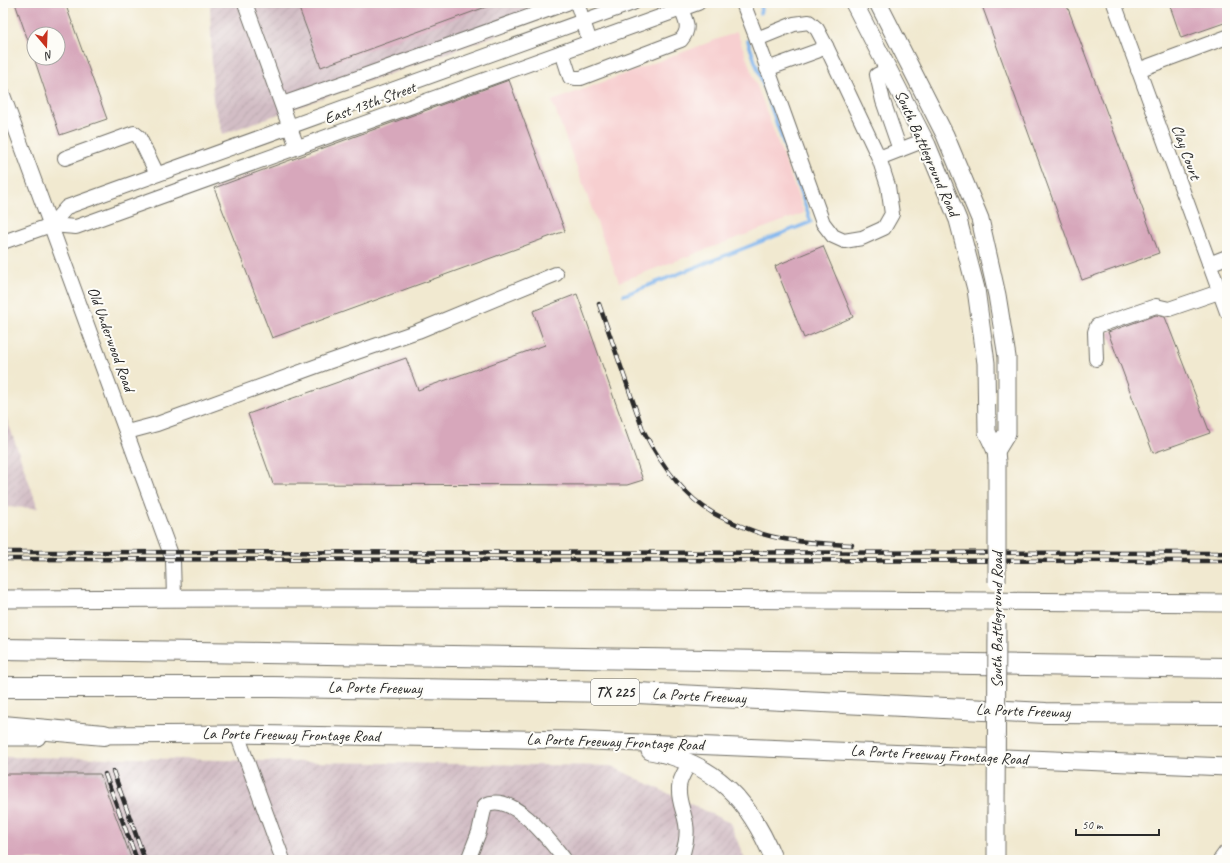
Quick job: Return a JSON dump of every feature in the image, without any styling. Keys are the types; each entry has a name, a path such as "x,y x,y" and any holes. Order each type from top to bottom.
{"highway":[{"name":"La Porte Freeway","path":"3,649 1227,668"},
{"name":"La Porte Freeway","path":"3,687 273,687 617,692 1046,713 1227,714"},
{"path":"3,726 104,735"}],"main road":[{"name":"South Battleground Road","path":"854,3 925,140 958,220 976,289 986,363 986,432 997,457"},
{"name":"South Battleground Road","path":"878,3 945,134 980,219 997,295 1006,356 1007,433 997,457 996,860"},
{"path":"3,599 174,598 1227,603"},
{"name":"La Porte Freeway Frontage Road","path":"3,737 237,734 568,740 1227,767"},
{"path":"568,740 662,753 690,762 710,773 723,782 751,814 768,844 774,860"},
{"path":"1222,860 1227,853"}],"street":[{"path":"245,3 297,147"},
{"path":"282,104 567,3"},
{"path":"577,3 590,42"},
{"name":"East 13th Street","path":"51,225 66,207 633,3"},
{"name":"East 13th Street","path":"3,242 51,225 76,227 698,3"},
{"path":"743,3 823,223 832,236 844,241 862,238 884,228 892,214 888,186 879,158 817,29 809,22 794,24 757,39"},
{"name":"Clay Court","path":"1114,3 1227,312"},
{"path":"562,52 570,76 581,78 681,40 685,35 687,26 681,9"},
{"path":"1138,70 1227,37"},
{"path":"767,69 817,51 826,46"},
{"path":"888,69 877,75 883,101 900,150"},
{"name":"Old Underwood Road","path":"3,94 173,560 174,598"},
{"path":"65,158 134,133 140,137 157,174"},
{"path":"879,158 925,140"},
{"path":"1209,264 1227,257"},
{"path":"127,432 157,424 418,331 556,274"},
{"path":"1096,359 1095,332 1097,326 1156,306 1169,308 1219,292"},
{"path":"237,734 283,860"},
{"path":"680,860 685,846 686,824 679,800 678,786 690,762"},
{"path":"468,860 479,832 485,805 491,802 509,805 521,813 545,836 565,860"}],"shaded area":[{"path":"210,3 585,3 223,134 213,101"},
{"path":"737,32 804,213 619,282 552,101"},
{"path":"3,408 38,508 3,507"},
{"path":"3,757 611,766 730,823 745,860 3,860"}],"building":[{"path":"15,3 65,3 107,119 60,135 37,66 66,66 66,26 26,26 26,35"},
{"path":"297,3 494,3 494,4 321,67"},
{"path":"981,3 1066,3 1159,253 1082,280"},
{"path":"1169,3 1227,3 1227,22 1181,38"},
{"path":"509,80 565,231 272,338 214,188"},
{"path":"823,246 853,317 804,338 775,266"},
{"path":"577,294 643,480 627,485 273,484 248,414 406,358 418,390 545,345 533,311"},
{"path":"1156,315 1165,317 1210,433 1153,453 1108,332"},
{"path":"3,774 100,774 132,860 3,860"}],"waterway":[{"path":"760,13 763,3"},
{"path":"624,295 811,222 748,41"}],"railway":[{"path":"599,304 643,430 656,454 672,476 691,497 716,515 764,535 788,540 852,545"},
{"path":"3,552 1227,553"},
{"path":"3,559 1227,561"},
{"path":"113,771 145,860"},
{"path":"105,774 137,860"}]}
